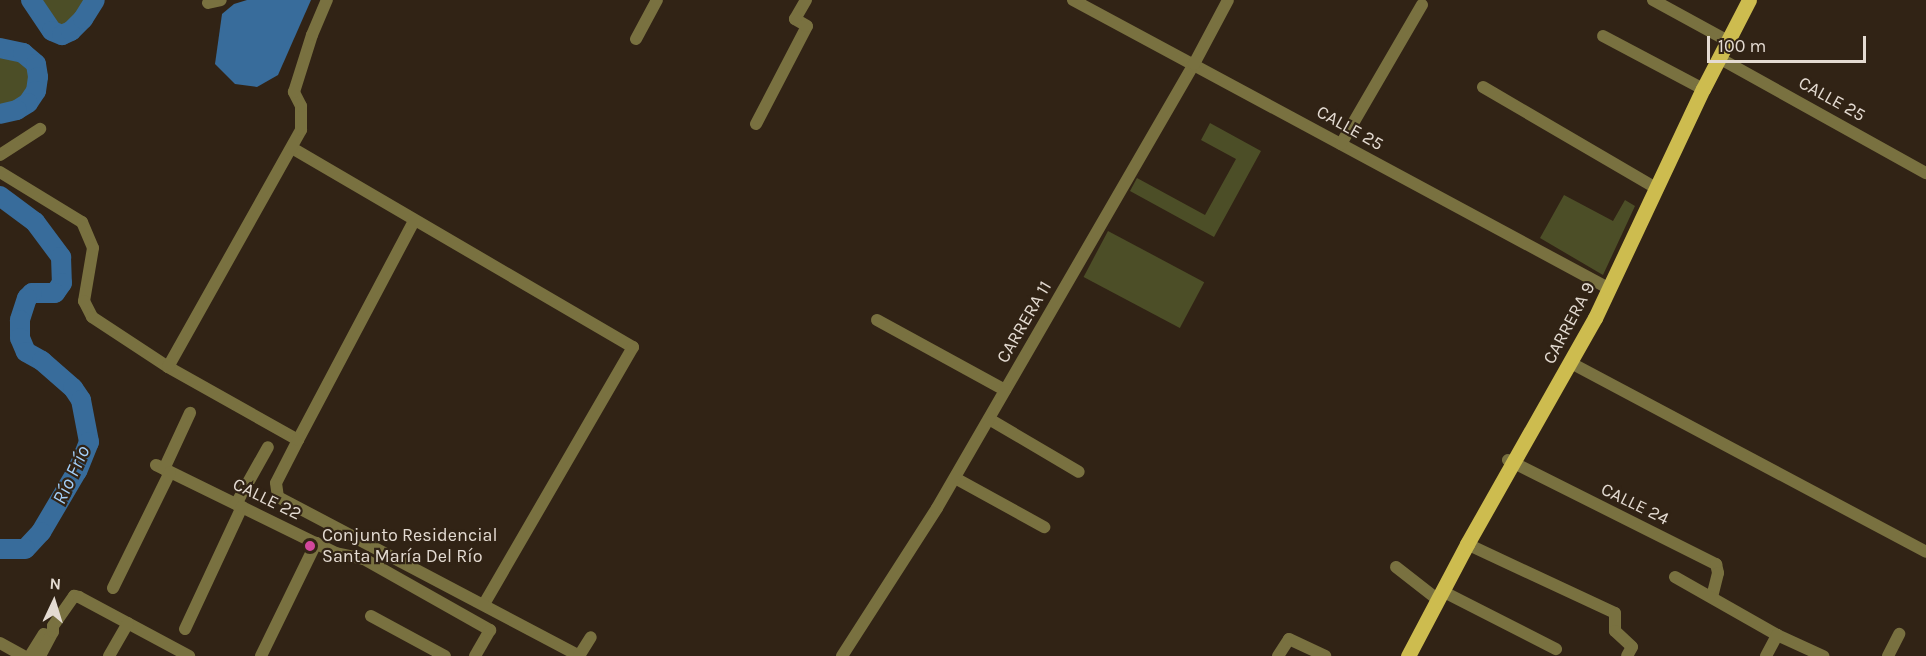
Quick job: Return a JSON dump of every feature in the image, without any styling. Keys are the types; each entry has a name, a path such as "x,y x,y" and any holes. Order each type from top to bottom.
{"main road":[{"name":"CARRERA 9","path":"1412,655 1440,595 1510,461 1571,363 1610,289 1703,89 1749,0"}],"street":[{"path":"208,3 221,0"},
{"path":"168,367 301,130 301,106 294,92 312,36 327,0"},
{"path":"636,39 657,0"},
{"path":"756,124 807,26 795,18 806,0"},
{"name":"CALLE 25","path":"1074,0 1610,289"},
{"name":"CARRERA 11","path":"842,656 989,419 1194,64 1228,0"},
{"path":"1653,0 1728,41"},
{"path":"1341,144 1422,5"},
{"path":"1603,36 1703,89"},
{"name":"CALLE 25","path":"1719,58 1926,174"},
{"path":"1482,87 1656,188"},
{"path":"0,155 40,129"},
{"path":"291,148 633,347 484,604"},
{"path":"0,172 82,222 93,248 84,301 92,317 168,367 298,440"},
{"path":"414,221 276,483 278,497 579,656 591,637"},
{"path":"877,320 1005,390"},
{"path":"1571,363 1926,552"},
{"path":"114,588 163,468 190,413"},
{"path":"989,419 1079,472"},
{"path":"184,629 268,447"},
{"name":"CALLE 24","path":"1510,461 1716,564 1718,573 1712,597"},
{"name":"CALLE 22","path":"163,468 336,553 364,559 490,630 475,656"},
{"path":"954,478 1044,527"},
{"path":"261,656 316,543"},
{"path":"1467,544 1615,612 1615,631 1632,647 1627,656"},
{"path":"1396,567 1440,595 1556,649"},
{"path":"1675,577 1777,635 1818,655"},
{"path":"40,656 53,632 53,626 74,596 183,654"},
{"path":"371,616 445,656"},
{"path":"109,656 128,623"},
{"path":"30,656 48,627 53,626"},
{"path":"1888,656 1899,634"},
{"path":"1766,656 1777,635"},
{"path":"1278,656 1289,639 1325,656"},
{"path":"0,643 23,656"}],"green space":[{"path":"31,0 95,0 83,19 71,31 62,35 52,31"},
{"path":"0,48 23,53 36,64 38,77 36,91 28,103 17,110 0,114"},
{"path":"1210,123 1261,151 1214,237 1130,191 1137,178 1205,215 1236,159 1201,140"},
{"path":"1564,195 1613,221 1625,200 1635,206 1603,275 1540,238"},
{"path":"1108,231 1204,282 1180,328 1084,277"}],"water":[{"path":"247,0 311,0 278,75 257,87 235,84 215,64 222,14 234,4"}],"waterway":[{"name":"Río Frío","path":"31,0 52,31 62,35 71,31 83,19 95,0"},
{"name":"Río Frío","path":"0,48 23,53 36,64 38,77 36,91 28,103 17,110 0,114"},
{"name":"Río Frío","path":"0,196 35,222 61,257 62,283 55,293 32,293 27,298 20,320 20,338 26,352 42,361 73,388 81,400 89,442 77,471 41,532 25,549 0,549"}],"place":[{"name":"Conjunto Residencial Santa María Del Río","path":"310,546"}]}
